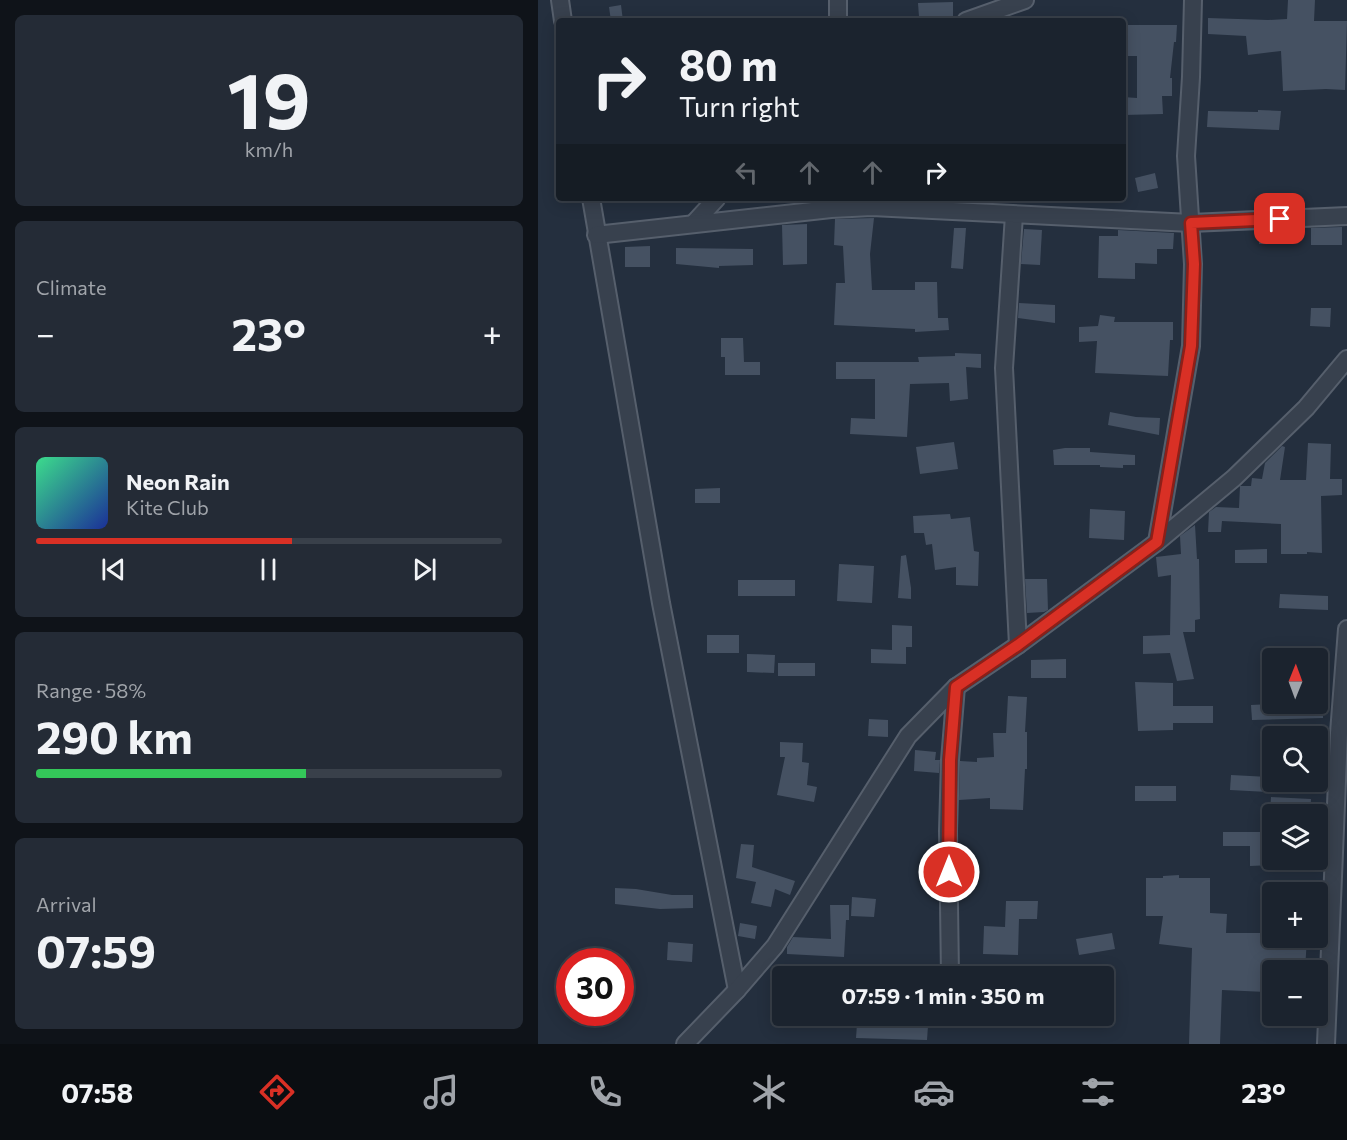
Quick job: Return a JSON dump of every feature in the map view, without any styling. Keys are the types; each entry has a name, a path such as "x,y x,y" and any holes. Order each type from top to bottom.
{"street":[{"path":"560,0 563,18"},
{"path":"838,0 838,18"},
{"path":"974,18 1025,0"},
{"path":"1157,542 1191,346 1194,264 1186,156 1193,0"},
{"path":"590,201 661,603 737,990"},
{"path":"694,223 714,201"},
{"path":"596,234 831,204 1014,216 1191,223 1346,216"},
{"path":"1014,216 1004,368 1018,645"},
{"path":"685,1044 775,946 908,736 956,687 1018,645 1157,542 1242,470 1306,408 1346,359"},
{"path":"1326,1044 1339,907 1346,628"},
{"path":"950,966 949,795 956,687"}],"building":[{"path":"1288,0 1315,0 1314,21 1347,21 1345,90 1283,91 1281,51 1248,55 1246,36 1208,34 1208,18 1287,19"},
{"path":"953,2 953,16 919,17 918,3"},
{"path":"621,5 623,18 611,18 609,7"},
{"path":"1126,25 1177,25 1170,78 1172,78 1172,96 1162,96 1163,114 1126,115 1126,97 1137,98 1137,56 1126,56"},
{"path":"1258,110 1281,111 1279,130 1207,127 1208,111 1258,112"},
{"path":"1155,173 1158,188 1138,192 1135,178"},
{"path":"874,218 870,254 872,290 915,290 915,282 937,282 938,318 948,318 949,330 915,332 915,329 834,325 836,283 845,283 843,246 834,245 835,219"},
{"path":"807,224 807,264 783,265 782,225"},
{"path":"1342,227 1342,245 1311,245 1311,228"},
{"path":"954,228 966,228 963,269 951,268"},
{"path":"1024,229 1042,230 1040,265 1021,264"},
{"path":"1284,229 1284,244 1259,244 1259,230"},
{"path":"1118,230 1174,233 1173,249 1157,249 1157,264 1135,263 1135,279 1098,278 1099,236 1118,236"},
{"path":"650,246 650,267 625,267 625,247"},
{"path":"676,248 753,249 753,265 719,266 719,268 676,264"},
{"path":"1019,303 1055,305 1055,323 1018,318"},
{"path":"1311,308 1331,308 1330,327 1310,326"},
{"path":"1100,315 1115,317 1114,322 1173,322 1168,376 1095,373 1097,341 1079,342 1079,327 1098,326"},
{"path":"721,338 743,338 744,362 760,362 760,375 725,375 725,357 721,357"},
{"path":"955,353 981,354 981,368 966,367 968,399 950,401 949,383 910,384 907,437 850,434 851,418 875,419 875,379 836,379 836,362 919,362 918,357 955,356"},
{"path":"1110,412 1136,417 1160,418 1159,435 1108,425"},
{"path":"954,442 958,469 920,474 916,447"},
{"path":"1308,443 1331,444 1330,479 1342,479 1342,495 1321,496 1322,553 1281,554 1281,524 1222,521 1221,532 1208,532 1209,512 1216,507 1239,508 1240,486 1251,486 1252,478 1262,479 1265,463 1282,446 1285,447 1280,480 1306,480"},
{"path":"1090,448 1090,452 1135,455 1135,465 1123,465 1123,468 1100,467 1100,465 1054,465 1053,450"},
{"path":"720,488 720,503 695,503 695,489"},
{"path":"1090,509 1125,511 1124,540 1089,538"},
{"path":"950,514 951,519 970,517 974,551 979,552 978,586 956,585 956,567 935,570 932,544 926,545 924,533 914,533 913,516"},
{"path":"1195,525 1197,559 1199,559 1200,619 1195,620 1195,632 1183,632 1194,679 1177,681 1170,653 1143,654 1143,636 1170,635 1171,575 1158,577 1156,557 1181,554 1180,536"},
{"path":"1267,549 1267,563 1235,563 1235,550"},
{"path":"906,555 911,599 898,598 901,556"},
{"path":"839,564 874,566 872,603 837,601"},
{"path":"1025,579 1047,579 1048,610 1027,613"},
{"path":"738,580 795,580 795,596 738,596"},
{"path":"1280,594 1328,596 1328,610 1279,608"},
{"path":"892,625 912,626 912,647 906,647 906,664 871,663 871,649 892,650"},
{"path":"707,635 739,635 739,653 707,653"},
{"path":"747,654 775,655 774,673 747,672"},
{"path":"1066,659 1066,678 1031,678 1031,660"},
{"path":"778,663 815,663 815,676 778,676"},
{"path":"1135,682 1173,683 1173,706 1213,706 1213,723 1173,723 1173,730 1138,731"},
{"path":"1008,696 1027,697 1025,732 1027,732 1027,769 1025,769 1023,810 990,809 990,798 959,800 960,761 977,762 977,758 994,757 993,733 1006,733"},
{"path":"1262,704 1262,714 1323,714 1323,718 1252,720 1251,705"},
{"path":"869,719 888,720 888,737 868,736"},
{"path":"780,742 803,743 802,762 809,763 807,785 817,787 814,802 777,795 785,757 780,757"},
{"path":"915,750 936,752 935,760 940,760 939,773 914,771"},
{"path":"1231,775 1262,777 1262,792 1230,790"},
{"path":"1135,786 1176,786 1176,801 1135,801"},
{"path":"1271,797 1311,799 1311,804 1271,804"},
{"path":"1223,832 1262,832 1262,865 1250,866 1250,846 1223,846"},
{"path":"741,844 754,845 752,867 795,881 790,895 775,889 771,907 751,903 756,882 736,878"},
{"path":"1163,876 1210,878 1210,913 1227,914 1226,933 1262,933 1262,948 1306,948 1306,960 1262,960 1262,992 1222,990 1220,1044 1189,1044 1192,948 1159,944 1163,916 1146,916 1146,878 1163,878"},
{"path":"615,888 672,895 693,895 693,908 660,909 615,904"},
{"path":"852,897 876,899 874,917 851,916"},
{"path":"1006,901 1038,901 1037,919 1019,919 1018,955 983,954 984,926 1005,927"},
{"path":"830,905 849,905 844,957 787,954 787,947 793,937 831,939"},
{"path":"740,923 757,926 755,939 738,936"},
{"path":"1112,933 1115,949 1079,955 1076,939"},
{"path":"668,942 693,944 692,962 667,960"},
{"path":"857,1026 928,1026 927,1040 856,1038"}],"route":[{"path":"949,872 950,760 956,687 1018,645 1157,542 1191,346 1194,264 1191,223 1280,219"}]}
